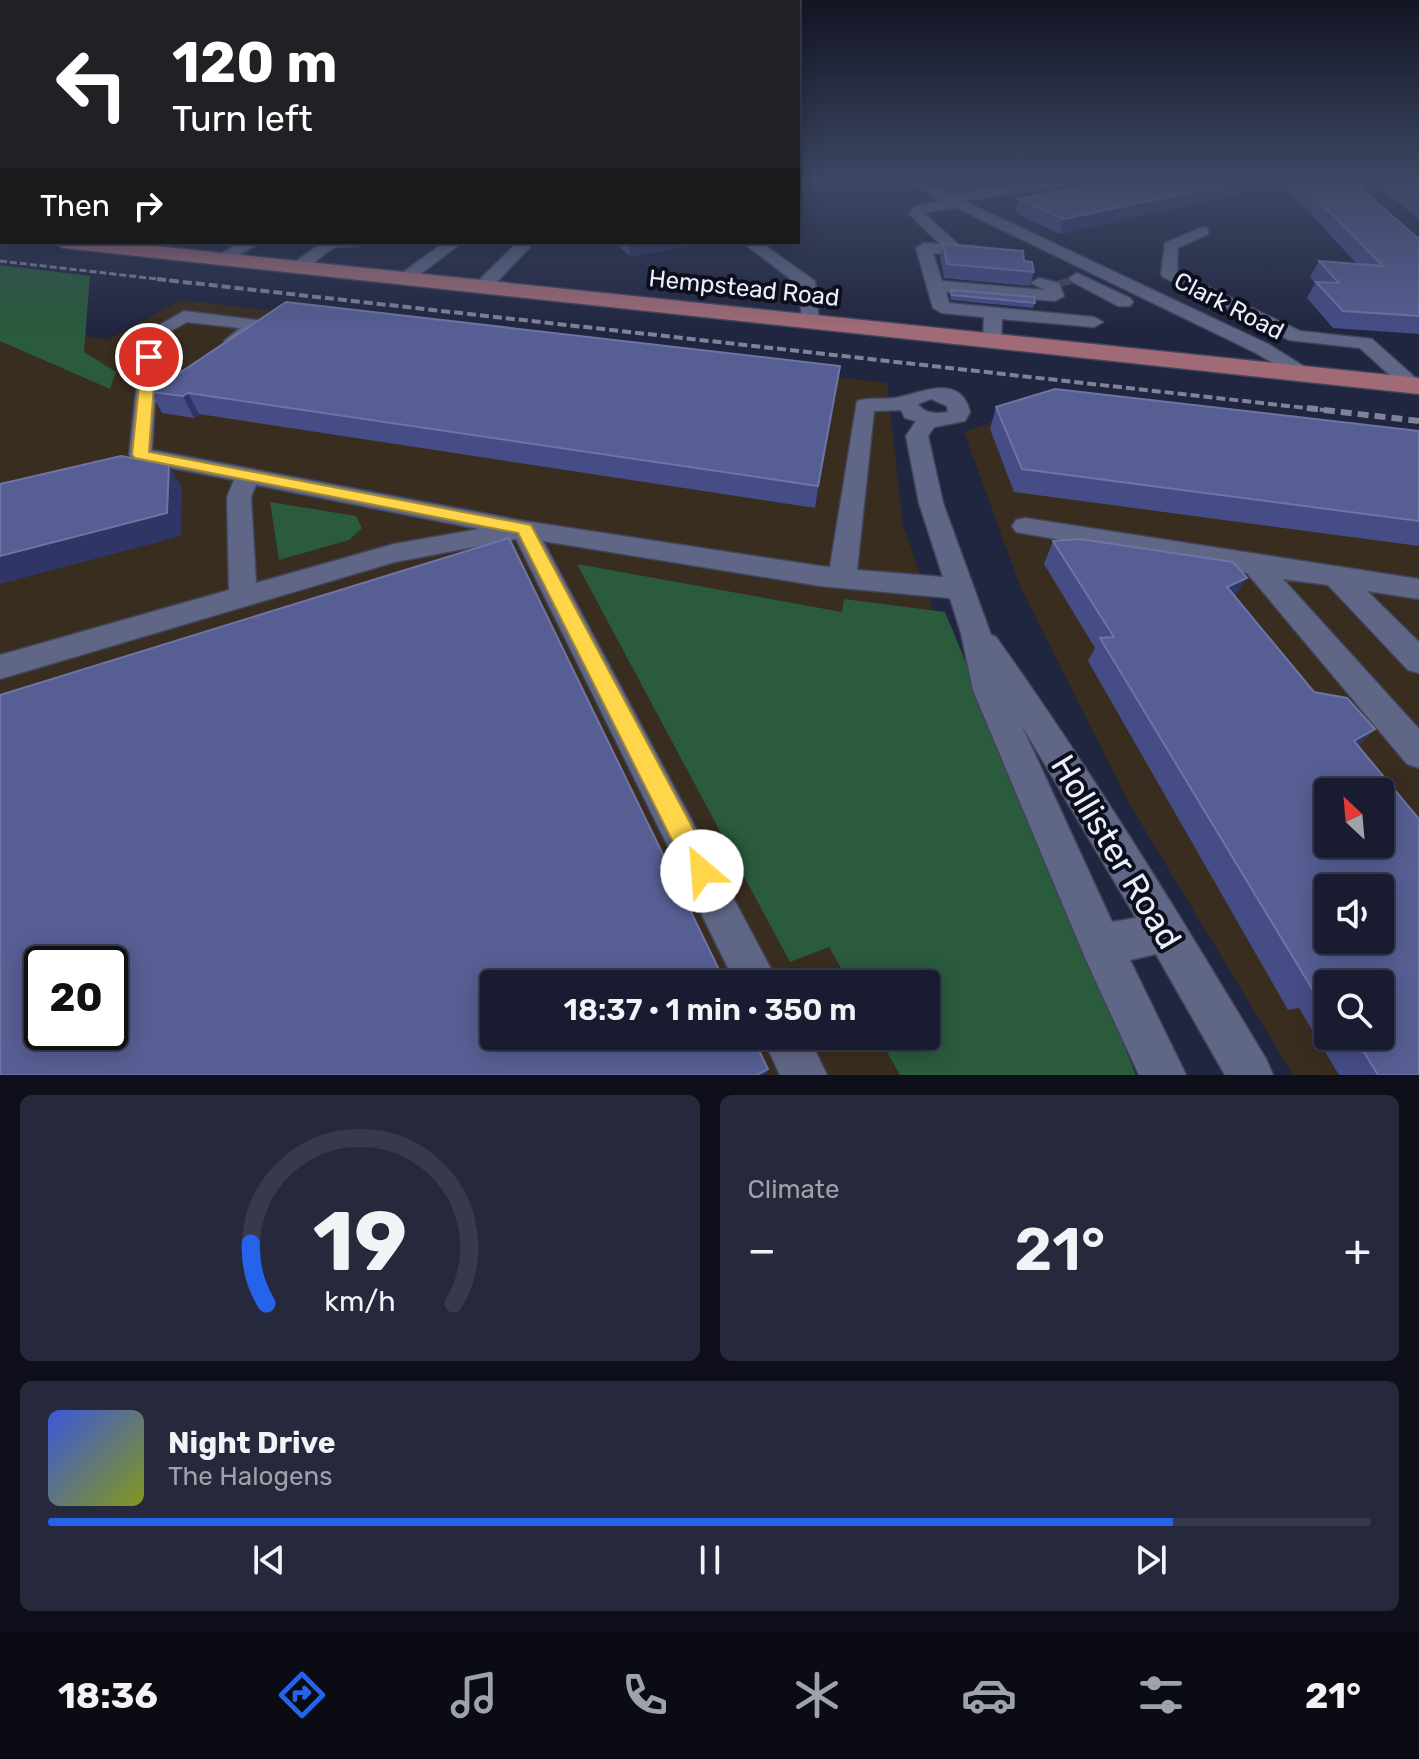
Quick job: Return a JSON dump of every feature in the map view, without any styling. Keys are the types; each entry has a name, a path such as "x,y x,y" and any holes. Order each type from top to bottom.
{"main road":[{"name":"Hempstead Road","path":"94,244 1416,386"}],"street":[{"path":"934,230 954,249"},
{"name":"Clark Road","path":"1017,230 1145,291 1308,375"},
{"path":"1203,231 1170,246 1169,274 1296,336 1365,343 1416,386"},
{"path":"222,259 249,244"},
{"path":"298,267 329,244"},
{"path":"405,278 452,244"},
{"path":"483,286 522,247 521,244"},
{"path":"753,244 809,285 810,321"},
{"path":"994,252 924,248 938,286 1020,290 1124,302"},
{"path":"992,340 1020,290 1032,255 1021,261 1020,290"},
{"path":"1020,290 1063,319 1094,322 1145,291"},
{"path":"1020,290 1063,319"},
{"path":"220,350 257,325 184,316 151,335 140,455 524,529 842,578 960,589"},
{"path":"1094,322 1109,353"},
{"path":"145,400 195,367"},
{"path":"842,578 864,405 907,404 914,396 930,393 945,396 959,408 959,412 952,419 928,420 913,413 907,404"},
{"name":"Hollister Road","path":"928,420 917,436 931,503 976,633 989,690 1101,945 1163,1075"},
{"path":"243,596 239,497 248,476"},
{"path":"1025,526 1419,589"},
{"path":"0,667 394,553 524,529"},
{"path":"524,529 751,970"},
{"path":"1255,565 1419,753"},
{"path":"1333,574 1419,661"},
{"name":"Hollister Road","path":"976,633 1020,696 1250,1075"},
{"path":"1101,945 1165,932"},
{"path":"791,1050 804,1075"}],"shaded area":[{"path":"181,300 887,383 903,525 1007,822 1118,1075 0,1075 0,319 107,340"},
{"path":"1042,406 1419,451 1419,1075 1293,1075 1130,805 1020,586 964,432"}],"green space":[{"path":"0,265 90,276 84,352 116,372 110,389 0,341"},
{"path":"270,502 356,516 362,528 349,540 279,560"},
{"path":"577,564 842,612 844,599 945,612 1136,1075 900,1075 886,1050 940,1050 940,970 842,970 829,947 790,962"}],"building":[{"path":"1348,230 1409,230 1419,239 1419,316 1343,311 1316,282 1339,283 1319,261 1383,266"},
{"path":"943,244 1023,251 1024,261 1032,262 1034,272 947,264"},
{"path":"951,290 1034,297 1035,303 952,295"},
{"path":"286,302 840,366 818,486 188,393 183,396 151,392"},
{"path":"1055,389 1419,431 1419,521 1022,469 996,407"},
{"path":"121,456 169,465 167,513 0,556 0,484"},
{"path":"509,538 719,970 480,970 480,1050 759,1050 768,1069 757,1075 0,1075 0,695"},
{"path":"1080,539 1233,562 1247,578 1227,587 1314,692 1347,698 1375,729 1354,741 1385,778 1314,778 1314,858 1394,858 1394,789 1419,819 1419,1075 1378,1075 1363,1050 1394,1050 1394,970 1314,970 1314,992 1100,638 1114,637 1053,541"}],"tunnel":[{"path":"1063,279 1065,286"}],"railway":[{"path":"0,261 175,281"},
{"path":"157,279 1324,410"},
{"path":"1307,408 1419,421"}],"route":[{"path":"149,357 140,455 524,529 702,871"}]}
